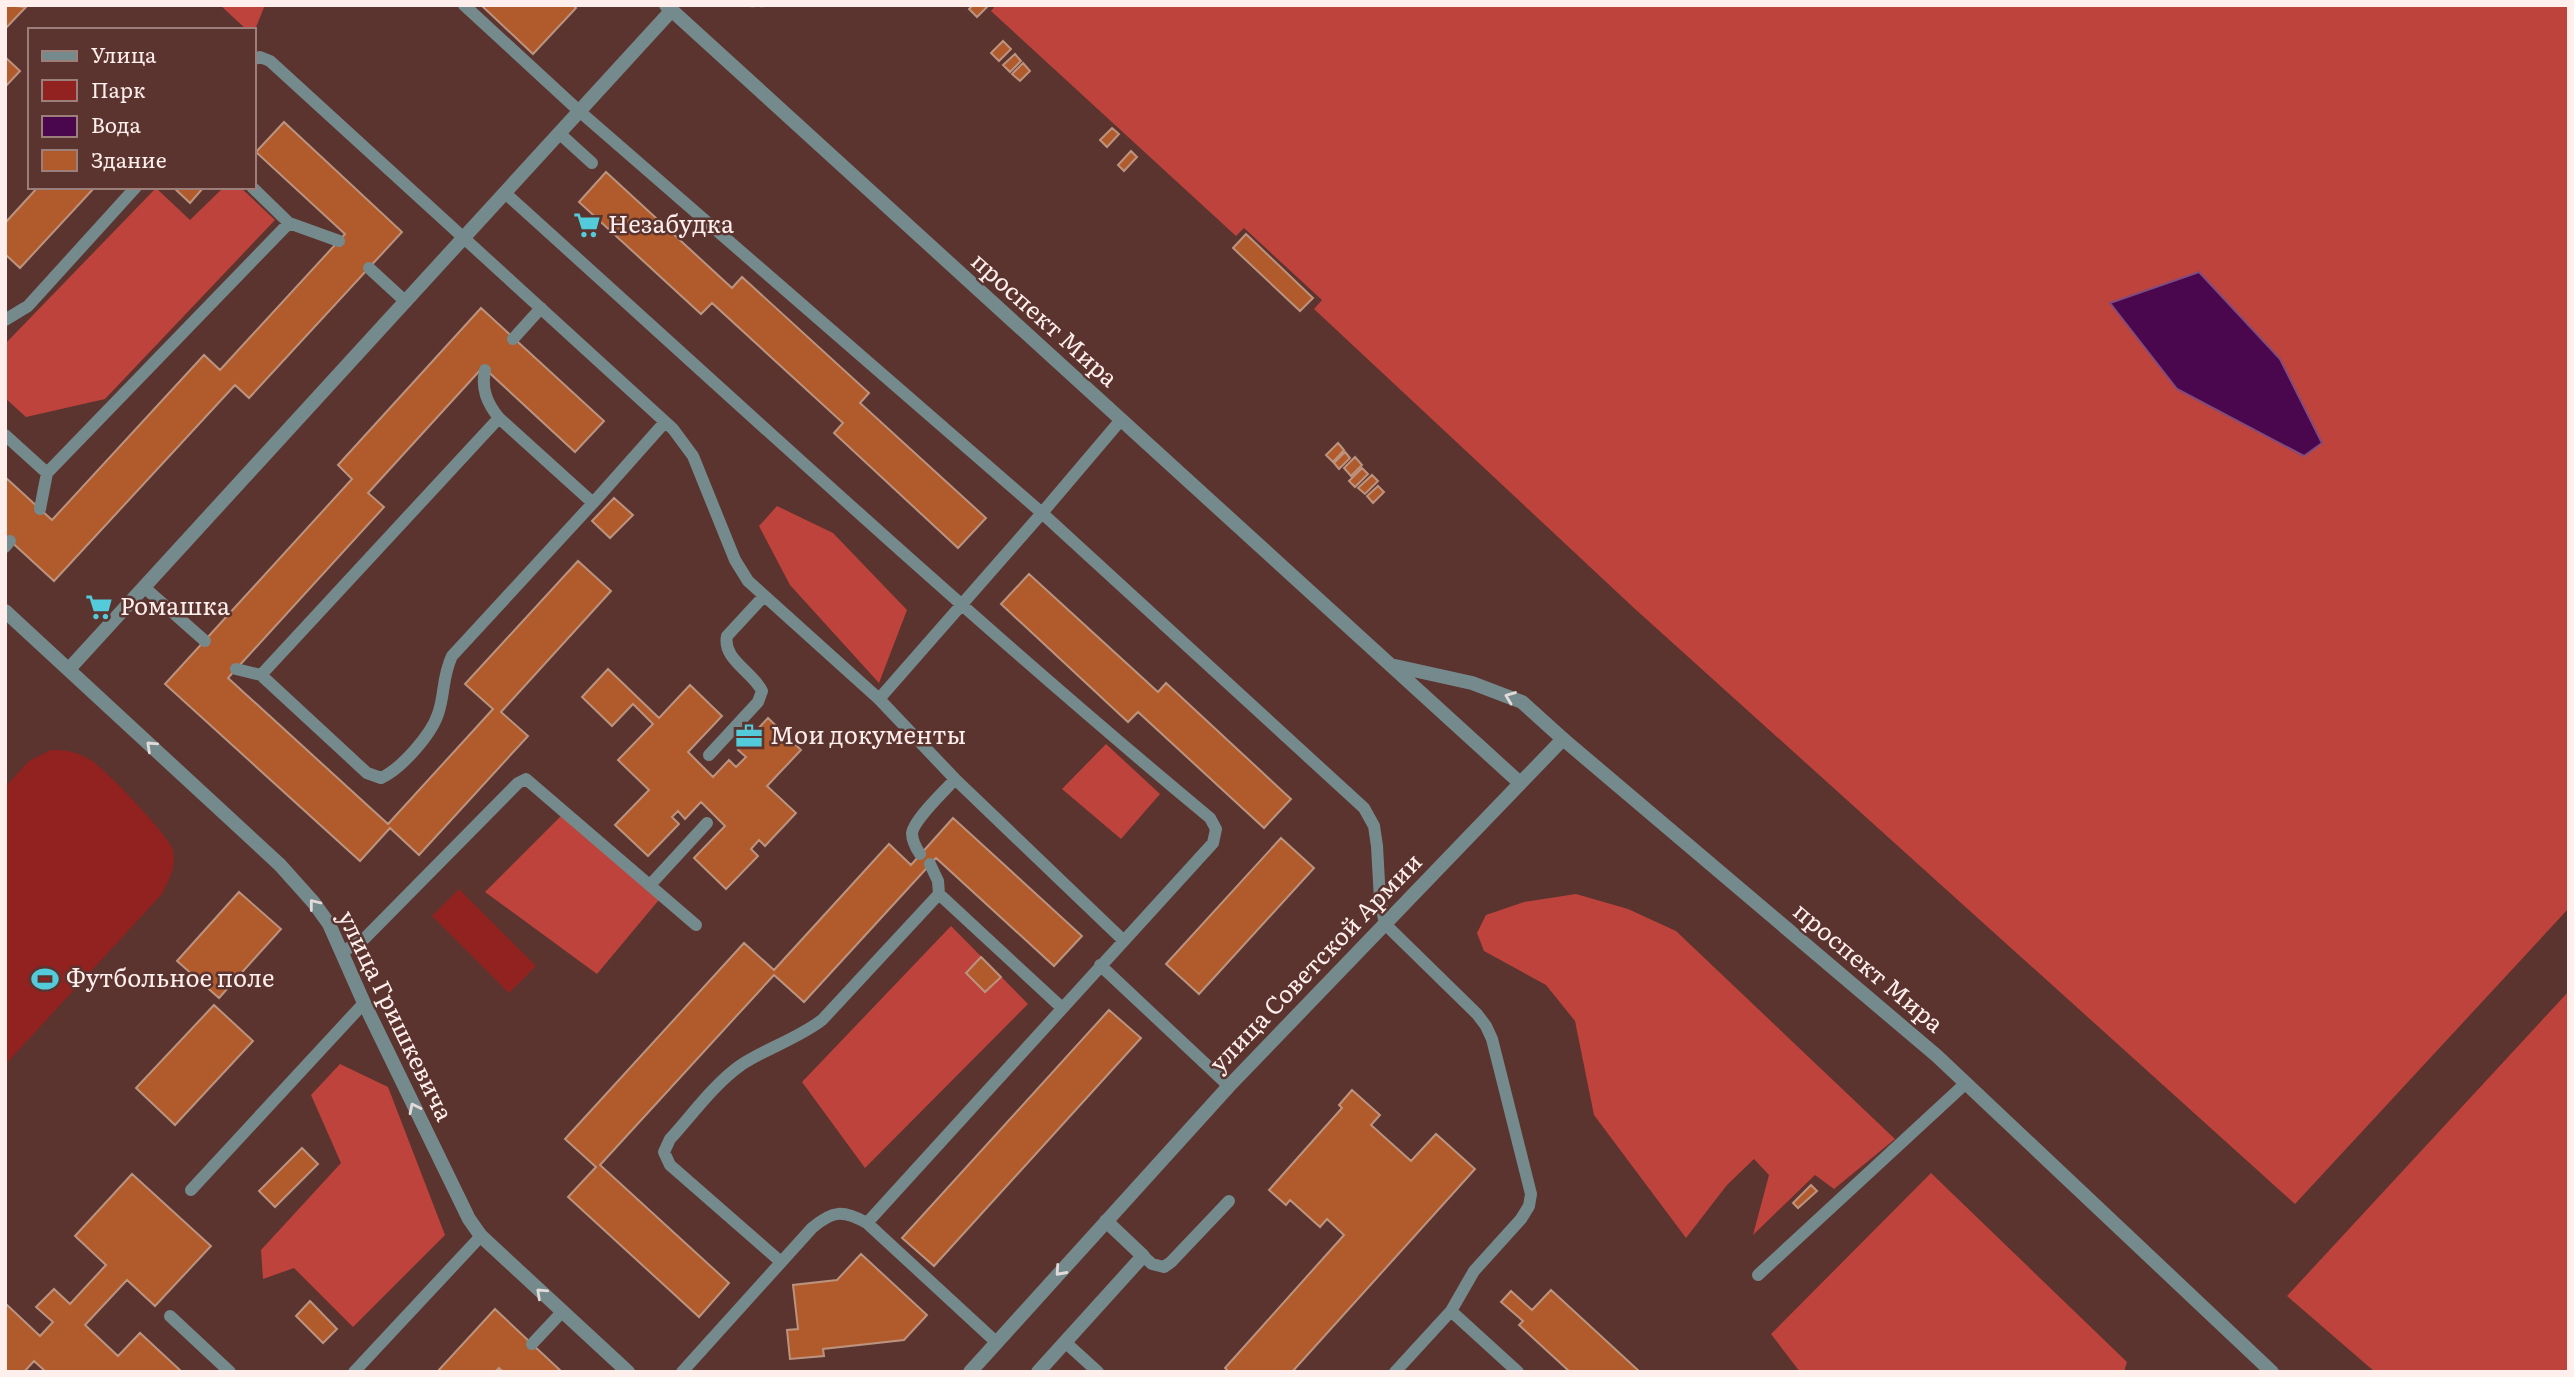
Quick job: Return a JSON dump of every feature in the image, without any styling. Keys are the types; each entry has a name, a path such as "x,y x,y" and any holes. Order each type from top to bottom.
{"street":[{"path":"69,669 465,238 672,7"},
{"name":"проспект Мира","path":"672,7 1120,421 1394,665 1520,783"},
{"name":"улица Гришкевича","path":"5,611 279,865 314,903 329,924 457,1196 481,1236 628,1372"},
{"name":"проспект Мира","path":"1394,665 1472,683 1522,702 1937,1056 2272,1372"},
{"name":"улица Советской Армии","path":"970,1372 1229,1086 1563,739"},
{"path":"1038,1372 1143,1256 1106,1221"}],"lane":[{"path":"464,5 578,110 1042,513 1364,808 1374,826 1380,900 1385,924 1477,1013 1486,1026 1492,1039 1531,1194 1529,1206 1521,1219 1474,1271 1451,1311 1395,1372"},
{"path":"256,58 270,61 665,422 693,456 735,560 748,581 879,699 955,779 1123,940"},
{"path":"559,133 592,163"},
{"path":"5,320 28,306 134,189"},
{"path":"254,189 289,223 339,241"},
{"path":"505,193 961,606 1210,818 1216,829 1213,843 867,1223"},
{"path":"40,509 47,473 289,223"},
{"path":"369,268 406,302"},
{"path":"513,339 541,308"},
{"path":"485,370 485,393 499,418 593,503"},
{"path":"261,675 499,418"},
{"path":"879,699 1120,421"},
{"path":"236,669 261,675 367,773 381,778 393,772 432,729 439,712 444,672 452,656 665,422"},
{"path":"5,435 47,473"},
{"path":"145,587 205,641"},
{"path":"709,755 758,702 762,691 757,681 729,654 725,645 727,636 764,596"},
{"path":"342,953 364,939 518,783 526,779 696,925"},
{"path":"920,854 914,845 912,834 915,824 955,779"},
{"path":"650,885 706,823"},
{"path":"930,864 938,881 939,894 1061,1007"},
{"path":"781,1262 670,1164 664,1152 670,1139 729,1075 743,1064 809,1030 822,1020 939,894"},
{"path":"1100,965 1229,1086"},
{"path":"191,1191 364,1003"},
{"path":"1758,1275 1966,1083"},
{"path":"1143,1256 1152,1264 1164,1268 1228,1201"},
{"path":"682,1372 825,1217 838,1213 853,1215 867,1223 996,1342"},
{"path":"354,1372 481,1236"},
{"path":"1451,1311 1518,1372"},
{"path":"532,1345 562,1312"},
{"path":"170,1316 230,1372"},
{"path":"1065,1342 1098,1372"}],"path":[{"path":"751,5 764,5"}],"green space":[{"name":"Футбольное поле","path":"51,750 82,755 110,776 167,840 174,854 173,866 162,894 5,1065 5,787 29,761"},
{"path":"459,889 536,966 509,993 432,916"}],"shaded area":[{"path":"220,5 265,5 256,28 245,28"},
{"path":"996,5 2569,5 2569,908 2295,1204 1634,608 1314,309 1322,300 1244,228 1236,236 991,11"},
{"path":"155,189 190,220 222,189 242,189 275,220 105,399 26,417 5,398 5,344"},
{"path":"777,506 833,533 907,610 879,683 790,585 759,526"},
{"path":"1106,744 1160,794 1121,839 1062,789"},
{"path":"565,812 663,895 597,974 485,892"},
{"path":"1576,894 1628,909 1676,931 1895,1139 1834,1189 1815,1175 1753,1235 1769,1175 1754,1159 1727,1185 1686,1238 1594,1115 1575,1021 1546,985 1484,951 1477,933 1486,915 1524,902"},
{"path":"951,926 1028,1004 865,1168 802,1082"},
{"path":"2569,991 2569,1372 2375,1372 2287,1296"},
{"path":"340,1064 388,1087 445,1235 353,1327 294,1268 263,1279 261,1250 341,1163 311,1095"},
{"path":"1931,1173 2127,1362 2124,1372 1800,1372 1771,1334"}],"water":[{"path":"2199,272 2280,359 2322,443 2304,456 2177,389 2110,303"}],"building":[{"path":"5,5 26,7 5,29"},
{"path":"481,5 573,5 576,8 533,54"},
{"path":"973,5 988,6 977,17 969,9"},
{"path":"1003,41 1011,49 999,61 991,53"},
{"path":"1015,54 1021,61 1010,72 1003,65"},
{"path":"5,57 20,71 5,87"},
{"path":"1023,63 1030,71 1020,81 1012,74"},
{"path":"284,122 402,232 249,398 235,385 54,581 5,536 5,477 52,520 204,355 220,370 345,234 256,152"},
{"path":"1112,128 1119,134 1107,147 1100,140"},
{"path":"1131,151 1137,157 1124,171 1118,165"},
{"path":"606,172 732,288 742,277 869,393 860,403 986,518 958,548 834,433 843,423 712,303 701,314 579,202"},
{"path":"36,189 93,189 20,268 5,254 5,223"},
{"path":"175,189 202,189 190,203"},
{"path":"1246,234 1313,298 1300,311 1233,248"},
{"path":"481,308 604,421 575,452 483,367 368,493 384,507 228,678 388,824 493,709 465,684 578,561 611,591 501,712 528,736 419,855 390,828 360,861 165,684 352,479 338,465"},
{"path":"1338,443 1344,450 1333,462 1326,455"},
{"path":"1345,452 1350,458 1339,469 1334,463"},
{"path":"1355,457 1362,465 1351,476 1344,468"},
{"path":"1362,468 1368,474 1355,487 1349,481"},
{"path":"1372,475 1378,481 1365,494 1358,488"},
{"path":"1378,486 1384,492 1373,503 1367,496"},
{"path":"614,498 633,515 610,538 592,521"},
{"path":"1029,574 1158,692 1166,683 1291,799 1264,828 1138,712 1128,722 1001,604"},
{"path":"608,669 659,718 690,685 722,716 688,752 713,777 729,760 736,767 746,757 738,750 768,718 801,750 767,786 796,813 765,846 759,840 751,849 758,856 726,889 694,858 725,826 701,802 685,819 678,811 672,817 679,824 648,856 615,825 649,790 618,760 653,724 633,704 612,726 582,697"},
{"path":"953,818 1082,936 1054,966 936,858 804,1002 774,975 600,1165 729,1283 699,1317 568,1197 596,1167 565,1139 744,943 774,970 889,844 911,865"},
{"path":"1281,838 1314,868 1199,994 1166,964"},
{"path":"239,892 281,929 219,998 177,961"},
{"path":"981,957 1001,977 985,992 966,973"},
{"path":"214,1005 253,1041 175,1125 136,1088"},
{"path":"1109,1010 1141,1038 934,1266 902,1238"},
{"path":"1352,1090 1380,1115 1371,1125 1411,1161 1436,1134 1475,1169 1292,1372 1229,1372 1225,1368 1344,1235 1327,1219 1320,1227 1290,1200 1286,1205 1269,1190 1342,1108 1339,1105"},
{"path":"302,1148 318,1164 275,1207 259,1191"},
{"path":"132,1174 211,1246 155,1306 127,1280 85,1325 118,1356 140,1333 182,1372 46,1372 34,1361 24,1372 5,1372 5,1303 40,1336 53,1322 36,1307 54,1289 70,1304 106,1265 75,1236"},
{"path":"1811,1185 1817,1191 1798,1208 1793,1203"},
{"path":"861,1254 927,1315 904,1340 823,1349 824,1356 790,1359 787,1330 798,1329 793,1285 837,1280"},
{"path":"1551,1290 1640,1372 1570,1372 1519,1325 1523,1321 1501,1302 1511,1291 1532,1310"},
{"path":"310,1301 337,1329 323,1343 296,1316"},
{"path":"495,1309 562,1372 503,1372 499,1368 495,1372 437,1372"}],"place":[{"name":"Незабудка","path":"587,225"},
{"name":"Ромашка","path":"99,607"},
{"name":"Мои документы","path":"749,736"},
{"name":"Футбольное поле","path":"45,979"}]}
